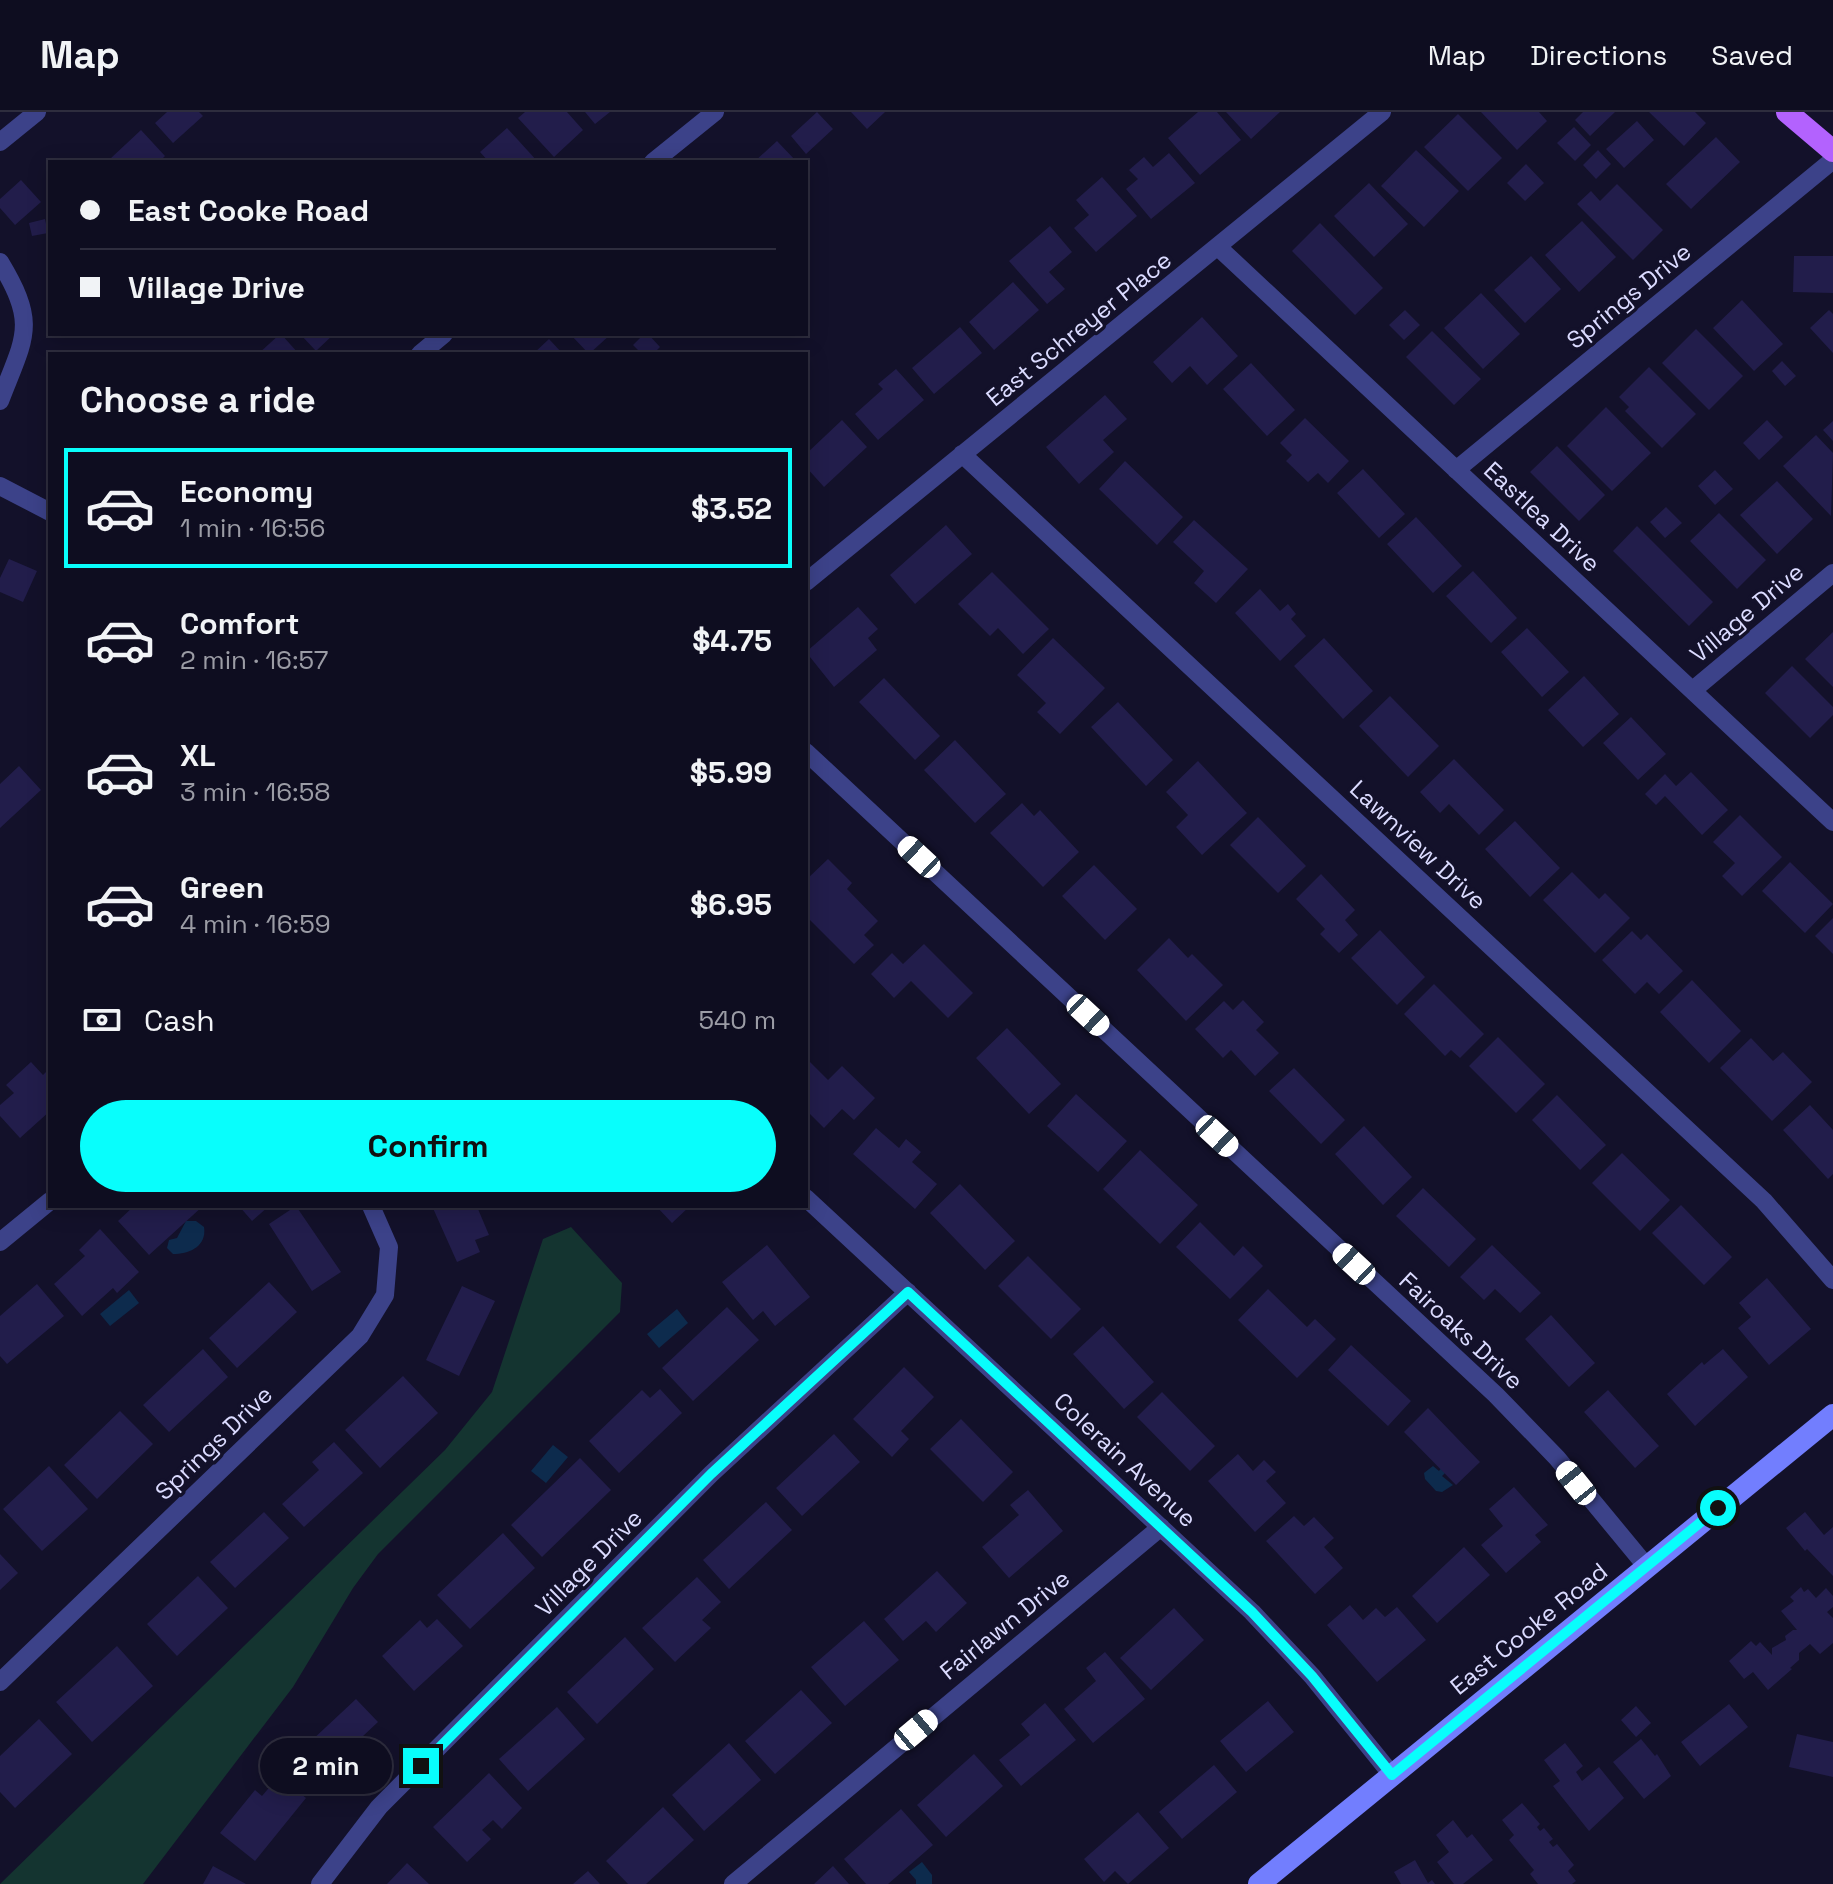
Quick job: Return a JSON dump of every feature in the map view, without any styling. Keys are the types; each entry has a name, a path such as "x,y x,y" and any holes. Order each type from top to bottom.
{"main road":[{"path":"1787,112 1833,151"},
{"name":"East Cooke Road","path":"1259,1884 1833,1415"}],"street":[{"path":"0,142 37,112"},
{"path":"655,160 715,112"},
{"name":"East Schreyer Place","path":"808,580 1382,112"},
{"name":"Springs Drive","path":"1456,470 1833,160"},
{"name":"Eastlea Drive","path":"1218,247 1833,822"},
{"path":"0,262 18,292 25,325 21,348 0,401"},
{"path":"422,352 442,336"},
{"name":"Lawnview Drive","path":"962,454 1764,1201 1833,1280"},
{"path":"0,486 48,511"},
{"name":"Village Drive","path":"1693,690 1833,573"},
{"name":"Fairoaks Drive","path":"808,754 1496,1395 1557,1458 1647,1567"},
{"name":"Colerain Avenue","path":"808,1200 1252,1612 1312,1676 1392,1775"},
{"path":"0,1242 48,1203"},
{"name":"Springs Drive","path":"0,1682 360,1336 385,1295 389,1247 372,1208"},
{"name":"Village Drive","path":"320,1884 390,1796 711,1474 908,1292"},
{"name":"Fairlawn Drive","path":"733,1884 1161,1527"}],"green space":[{"path":"571,1227 622,1283 620,1312 378,1554 353,1588 293,1687 143,1884 0,1884 445,1450 492,1392 543,1239"}],"water":[{"path":"186,1221 196,1221 204,1227 203,1239 196,1248 173,1254 167,1248 169,1240 177,1238"},
{"path":"129,1290 139,1303 110,1326 100,1314"},
{"path":"677,1309 688,1323 659,1348 647,1334"},
{"path":"553,1445 568,1457 546,1483 531,1471"},
{"path":"1433,1466 1439,1471 1442,1467 1447,1471 1442,1476 1453,1485 1442,1492 1436,1491 1425,1479 1424,1473"},
{"path":"922,1862 932,1875 932,1884 916,1884 909,1872"}],"building":[{"path":"167,112 199,112 203,116 173,143 155,123"},
{"path":"525,112 567,112 583,130 554,157 518,118"},
{"path":"585,112 610,112 595,124"},
{"path":"817,112 833,129 806,154 791,136"},
{"path":"851,112 885,112 867,129"},
{"path":"1198,112 1217,112 1241,140 1200,175 1168,138"},
{"path":"1226,112 1280,112 1251,139"},
{"path":"1481,112 1539,112 1547,121 1517,150"},
{"path":"1583,112 1615,112 1590,136 1575,120"},
{"path":"1649,112 1695,112 1706,123 1684,146"},
{"path":"1458,114 1502,158 1468,191 1424,147"},
{"path":"1637,121 1654,140 1624,168 1606,149"},
{"path":"1574,127 1591,145 1575,161 1557,143"},
{"path":"507,128 536,160 487,160 480,152"},
{"path":"141,130 165,156 161,160 111,158"},
{"path":"1716,137 1740,162 1691,209 1666,184"},
{"path":"777,141 795,160 756,160"},
{"path":"1416,150 1459,191 1424,227 1381,186"},
{"path":"1598,150 1611,164 1596,179 1583,165"},
{"path":"1169,153 1195,183 1151,219 1126,189 1138,179 1129,170 1144,157 1153,167"},
{"path":"1526,164 1544,183 1525,201 1507,183"},
{"path":"1102,177 1137,216 1096,252 1074,228 1089,215 1076,200"},
{"path":"21,180 41,202 15,225 0,208 0,199"},
{"path":"1369,183 1408,224 1374,257 1334,216"},
{"path":"1617,184 1663,230 1633,260 1577,204 1591,191 1600,201"},
{"path":"45,219 48,233 32,236 29,223"},
{"path":"1582,221 1616,257 1579,292 1545,255"},
{"path":"1320,223 1383,288 1355,315 1292,251"},
{"path":"1050,226 1072,252 1049,272 1065,289 1047,304 1009,261"},
{"path":"1531,256 1561,289 1525,323 1494,290"},
{"path":"1794,256 1833,256 1833,293 1793,292"},
{"path":"1013,282 1039,310 994,350 969,322"},
{"path":"1481,293 1520,334 1483,369 1444,328"},
{"path":"1742,300 1783,344 1754,371 1713,328"},
{"path":"1405,310 1420,325 1404,340 1389,325"},
{"path":"1829,310 1833,314 1833,353 1810,328"},
{"path":"1202,317 1238,356 1207,385 1190,366 1172,383 1153,362"},
{"path":"960,327 982,353 934,394 912,368"},
{"path":"1696,329 1743,376 1709,410 1662,363"},
{"path":"1432,331 1481,379 1454,405 1406,357"},
{"path":"278,336 283,336 297,352 260,352"},
{"path":"302,336 332,336 316,351"},
{"path":"572,336 609,336 591,352 587,352"},
{"path":"642,336 650,336 660,347 655,352 640,352 633,345"},
{"path":"549,339 561,352 535,352"},
{"path":"1782,361 1796,376 1785,386 1772,371"},
{"path":"1251,363 1295,410 1267,436 1223,389"},
{"path":"1649,367 1696,414 1662,448 1625,411 1629,407 1619,397"},
{"path":"896,369 924,400 878,440 855,414 883,389 878,384"},
{"path":"1105,395 1127,419 1103,440 1114,452 1079,484 1046,447"},
{"path":"1606,407 1651,453 1612,491 1567,446"},
{"path":"1305,418 1349,461 1328,483 1318,473 1308,482 1286,461 1292,455 1280,443"},
{"path":"842,420 867,447 824,487 808,469 808,452"},
{"path":"1767,420 1783,437 1759,460 1743,443"},
{"path":"1833,421 1833,441 1823,430"},
{"path":"1816,435 1833,453 1831,516 1783,466"},
{"path":"1557,446 1605,495 1579,521 1530,472"},
{"path":"1125,461 1183,517 1157,545 1099,489"},
{"path":"1363,469 1405,514 1379,538 1337,493"},
{"path":"1715,470 1733,489 1715,505 1698,486"},
{"path":"1777,481 1813,519 1777,554 1740,515"},
{"path":"1666,507 1682,523 1665,538 1650,522"},
{"path":"1719,513 1766,560 1737,589 1690,541"},
{"path":"1416,517 1462,566 1433,593 1387,544"},
{"path":"1194,520 1248,569 1216,603 1194,583 1204,571 1173,542"},
{"path":"946,525 972,554 915,604 890,575"},
{"path":"1637,526 1713,602 1689,626 1613,551"},
{"path":"9,559 37,571 23,602 0,592 0,578"},
{"path":"1473,571 1517,618 1491,643 1446,596"},
{"path":"992,572 1049,629 1023,654 998,628 990,636 958,604"},
{"path":"1260,589 1280,611 1288,604 1296,614 1291,619 1306,636 1280,661 1235,613"},
{"path":"858,607 878,629 868,638 877,650 834,687 808,654 808,650"},
{"path":"1527,628 1569,672 1542,697 1501,652"},
{"path":"1833,632 1833,687 1805,659"},
{"path":"1053,638 1105,688 1060,734 1037,712 1046,703 1017,675"},
{"path":"1324,638 1373,691 1343,719 1294,666"},
{"path":"1792,666 1833,707 1833,715 1810,738 1765,693"},
{"path":"1584,676 1619,714 1583,747 1548,710"},
{"path":"884,678 940,736 915,760 859,702"},
{"path":"1390,696 1439,746 1408,777 1359,726"},
{"path":"1118,702 1173,760 1146,786 1091,727"},
{"path":"1631,717 1666,754 1638,780 1603,743"},
{"path":"955,740 1006,794 975,823 924,770"},
{"path":"1454,759 1504,810 1479,835 1449,804 1440,813 1420,792"},
{"path":"1198,761 1247,813 1202,855 1176,827 1188,815 1166,792"},
{"path":"19,766 41,790 0,828 0,784"},
{"path":"1691,772 1728,810 1702,835 1665,796 1656,805 1645,794 1665,774 1676,786"},
{"path":"1022,803 1034,816 1040,810 1079,852 1043,887 990,833"},
{"path":"1740,815 1782,857 1742,896 1722,876 1735,863 1713,842"},
{"path":"1258,817 1306,866 1278,893 1230,845"},
{"path":"1515,821 1560,868 1530,897 1485,849"},
{"path":"828,859 852,883 847,889 878,921 864,935 874,945 854,964 808,918 808,878"},
{"path":"1790,862 1833,904 1805,933 1762,891"},
{"path":"1094,865 1137,909 1105,940 1062,896"},
{"path":"1572,872 1599,899 1605,893 1630,918 1595,953 1543,900"},
{"path":"1321,874 1355,910 1345,920 1358,935 1339,953 1320,934 1325,929 1296,899"},
{"path":"1833,918 1833,954 1815,936"},
{"path":"1380,930 1425,977 1397,1005 1351,958"},
{"path":"1632,931 1641,940 1647,934 1683,971 1659,994 1647,982 1635,994 1602,960"},
{"path":"1169,938 1188,958 1192,954 1223,985 1186,1021 1137,970"},
{"path":"924,944 973,993 948,1018 911,981 894,998 871,974 892,953 903,964"},
{"path":"1692,980 1741,1031 1709,1063 1660,1012"},
{"path":"1434,984 1484,1034 1460,1058 1451,1050 1445,1056 1404,1014"},
{"path":"1243,1000 1264,1022 1256,1030 1279,1053 1255,1076 1231,1050 1223,1058 1195,1029 1224,1001 1233,1010"},
{"path":"1007,1028 1061,1084 1029,1114 976,1058"},
{"path":"1498,1037 1545,1084 1516,1113 1469,1066"},
{"path":"1751,1038 1773,1061 1783,1052 1812,1082 1772,1121 1720,1068"},
{"path":"808,1060 828,1080 842,1066 875,1098 854,1120 842,1109 824,1128 808,1112"},
{"path":"31,1062 43,1075 48,1070 48,1113 20,1138 0,1116 0,1105 14,1093 6,1085"},
{"path":"1294,1068 1345,1120 1321,1144 1269,1091"},
{"path":"1076,1094 1127,1141 1098,1172 1047,1126"},
{"path":"1557,1095 1606,1145 1580,1170 1532,1120"},
{"path":"1810,1105 1833,1130 1833,1174 1828,1179 1783,1130"},
{"path":"1364,1126 1412,1177 1383,1205 1335,1154"},
{"path":"876,1128 899,1148 906,1139 921,1152 912,1162 937,1184 915,1209 853,1154"},
{"path":"1140,1150 1198,1205 1160,1244 1103,1189"},
{"path":"1622,1153 1670,1200 1640,1231 1592,1183"},
{"path":"960,1184 1015,1241 985,1270 930,1213"},
{"path":"1423,1188 1476,1239 1449,1267 1396,1216"},
{"path":"1681,1205 1732,1257 1704,1285 1652,1233"},
{"path":"132,1208 201,1208 149,1255 118,1221"},
{"path":"241,1208 267,1208 252,1221"},
{"path":"297,1208 341,1272 312,1291 269,1224"},
{"path":"433,1208 480,1208 478,1209 489,1235 475,1240 480,1252 457,1262"},
{"path":"658,1208 688,1208 672,1223"},
{"path":"1200,1222 1234,1256 1243,1246 1263,1266 1230,1299 1176,1247"},
{"path":"100,1229 139,1272 117,1293 113,1288 82,1316 54,1284 85,1256 79,1250"},
{"path":"767,1245 810,1297 775,1326 763,1311 753,1320 722,1282"},
{"path":"1492,1245 1541,1293 1520,1313 1495,1289 1484,1300 1460,1277"},
{"path":"1028,1256 1081,1309 1051,1339 998,1286"},
{"path":"1767,1278 1811,1329 1769,1365 1738,1328 1751,1317 1739,1303"},
{"path":"269,1282 297,1312 237,1368 209,1338"},
{"path":"37,1284 64,1316 7,1364 0,1356 0,1316"},
{"path":"462,1286 495,1301 459,1376 426,1360"},
{"path":"1268,1289 1307,1327 1315,1319 1336,1339 1297,1378 1238,1320"},
{"path":"727,1307 759,1340 693,1401 662,1368"},
{"path":"1551,1315 1595,1363 1569,1387 1525,1339"},
{"path":"1103,1326 1154,1382 1124,1409 1073,1354"},
{"path":"1351,1345 1411,1401 1388,1426 1328,1370"},
{"path":"203,1349 228,1377 169,1432 143,1405"},
{"path":"1723,1349 1748,1377 1695,1426 1667,1394 1702,1362 1704,1365"},
{"path":"904,1367 934,1397 901,1431 909,1439 892,1457 853,1419"},
{"path":"403,1376 438,1413 380,1468 345,1430"},
{"path":"660,1389 682,1413 619,1473 589,1441 642,1390 650,1398"},
{"path":"1608,1390 1659,1446 1635,1468 1584,1412"},
{"path":"1162,1392 1215,1446 1190,1471 1137,1417"},
{"path":"1428,1408 1480,1462 1456,1485 1404,1432"},
{"path":"120,1411 153,1444 97,1499 64,1465"},
{"path":"961,1419 1013,1472 983,1502 930,1449"},
{"path":"834,1434 860,1462 802,1516 776,1488"},
{"path":"334,1442 363,1473 304,1527 282,1504 319,1470 312,1462"},
{"path":"1238,1454 1253,1471 1264,1460 1276,1472 1266,1481 1286,1503 1255,1532 1208,1481"},
{"path":"580,1458 611,1490 542,1557 511,1525"},
{"path":"49,1466 88,1509 42,1551 3,1509"},
{"path":"1514,1487 1548,1525 1535,1535 1541,1542 1506,1573 1481,1545 1503,1526 1489,1509"},
{"path":"1028,1490 1063,1531 1009,1578 982,1547 1019,1515 1010,1505"},
{"path":"766,1502 792,1530 729,1589 703,1560"},
{"path":"264,1512 289,1538 235,1588 210,1562"},
{"path":"1805,1512 1824,1535 1833,1527 1833,1576 1807,1549 1805,1551 1786,1528"},
{"path":"1294,1516 1304,1526 1314,1517 1334,1538 1324,1547 1343,1568 1315,1594 1266,1541"},
{"path":"503,1533 535,1568 470,1629 437,1595"},
{"path":"1464,1547 1490,1575 1437,1623 1412,1596"},
{"path":"0,1554 18,1573 0,1590"},
{"path":"937,1571 967,1603 936,1632 926,1621 903,1641 884,1619"},
{"path":"198,1576 228,1608 177,1656 147,1624"},
{"path":"697,1577 721,1602 702,1620 711,1628 675,1662 642,1628"},
{"path":"1801,1587 1804,1592 1808,1589 1816,1598 1826,1588 1833,1596 1833,1607 1827,1612 1833,1618 1833,1643 1820,1654 1810,1644 1799,1653 1799,1660 1792,1669 1768,1690 1753,1672 1744,1679 1729,1661 1751,1641 1756,1646 1760,1642 1772,1655 1772,1648 1797,1630 1781,1611 1794,1601 1790,1597"},
{"path":"1350,1605 1363,1620 1376,1608 1385,1617 1397,1607 1426,1640 1377,1682 1327,1625"},
{"path":"1174,1608 1204,1640 1151,1690 1120,1658"},
{"path":"437,1619 463,1646 414,1691 382,1656 420,1620 427,1628"},
{"path":"864,1621 899,1660 845,1706 811,1667"},
{"path":"625,1637 654,1669 597,1724 567,1692"},
{"path":"117,1646 153,1686 92,1742 56,1702"},
{"path":"1105,1652 1145,1699 1093,1743 1064,1709 1096,1681 1086,1668"},
{"path":"801,1690 832,1723 775,1774 745,1741"},
{"path":"356,1699 378,1722 317,1779 295,1756"},
{"path":"1268,1701 1294,1732 1246,1772 1220,1741"},
{"path":"1045,1703 1076,1740 1021,1786 999,1760 1030,1735 1021,1724"},
{"path":"1729,1704 1748,1727 1700,1766 1681,1742"},
{"path":"1636,1706 1651,1723 1636,1737 1621,1720"},
{"path":"557,1707 585,1739 528,1791 499,1759"},
{"path":"39,1719 72,1754 15,1808 0,1792 0,1756"},
{"path":"1797,1734 1833,1742 1833,1777 1789,1767"},
{"path":"1641,1739 1655,1756 1657,1754 1671,1776 1644,1799 1613,1762"},
{"path":"729,1743 761,1780 704,1831 672,1795"},
{"path":"1565,1743 1583,1766 1576,1772 1582,1781 1599,1767 1624,1798 1589,1831 1553,1786 1560,1781 1544,1760"},
{"path":"974,1754 1003,1786 946,1837 917,1805"},
{"path":"1214,1765 1237,1792 1182,1839 1159,1812"},
{"path":"489,1773 522,1808 502,1829 493,1820 482,1830 491,1839 467,1862 433,1827"},
{"path":"279,1776 306,1798 255,1861 220,1833 255,1790 262,1796"},
{"path":"1522,1803 1540,1824 1537,1827 1540,1831 1544,1828 1553,1839 1549,1842 1553,1847 1557,1844 1574,1865 1568,1871 1576,1881 1572,1884 1538,1884 1530,1874 1534,1870 1509,1840 1514,1835 1502,1820"},
{"path":"663,1807 694,1840 646,1884 628,1884 606,1861"},
{"path":"901,1809 933,1845 888,1884 866,1884 844,1859"},
{"path":"1138,1812 1169,1848 1128,1884 1115,1871 1104,1882 1084,1859"},
{"path":"1453,1820 1467,1838 1472,1834 1493,1860 1463,1884 1454,1884 1437,1862 1449,1852 1436,1835"},
{"path":"1415,1860 1428,1883 1432,1880 1435,1884 1401,1884 1394,1872"},
{"path":"407,1863 429,1884 387,1884"},
{"path":"213,1866 246,1884 203,1884"},
{"path":"833,1866 849,1884 814,1884"},
{"path":"588,1871 600,1884 573,1884"}],"route":[{"path":"421,1766 711,1474 908,1292 1252,1612 1312,1676 1392,1775 1718,1508"}]}
